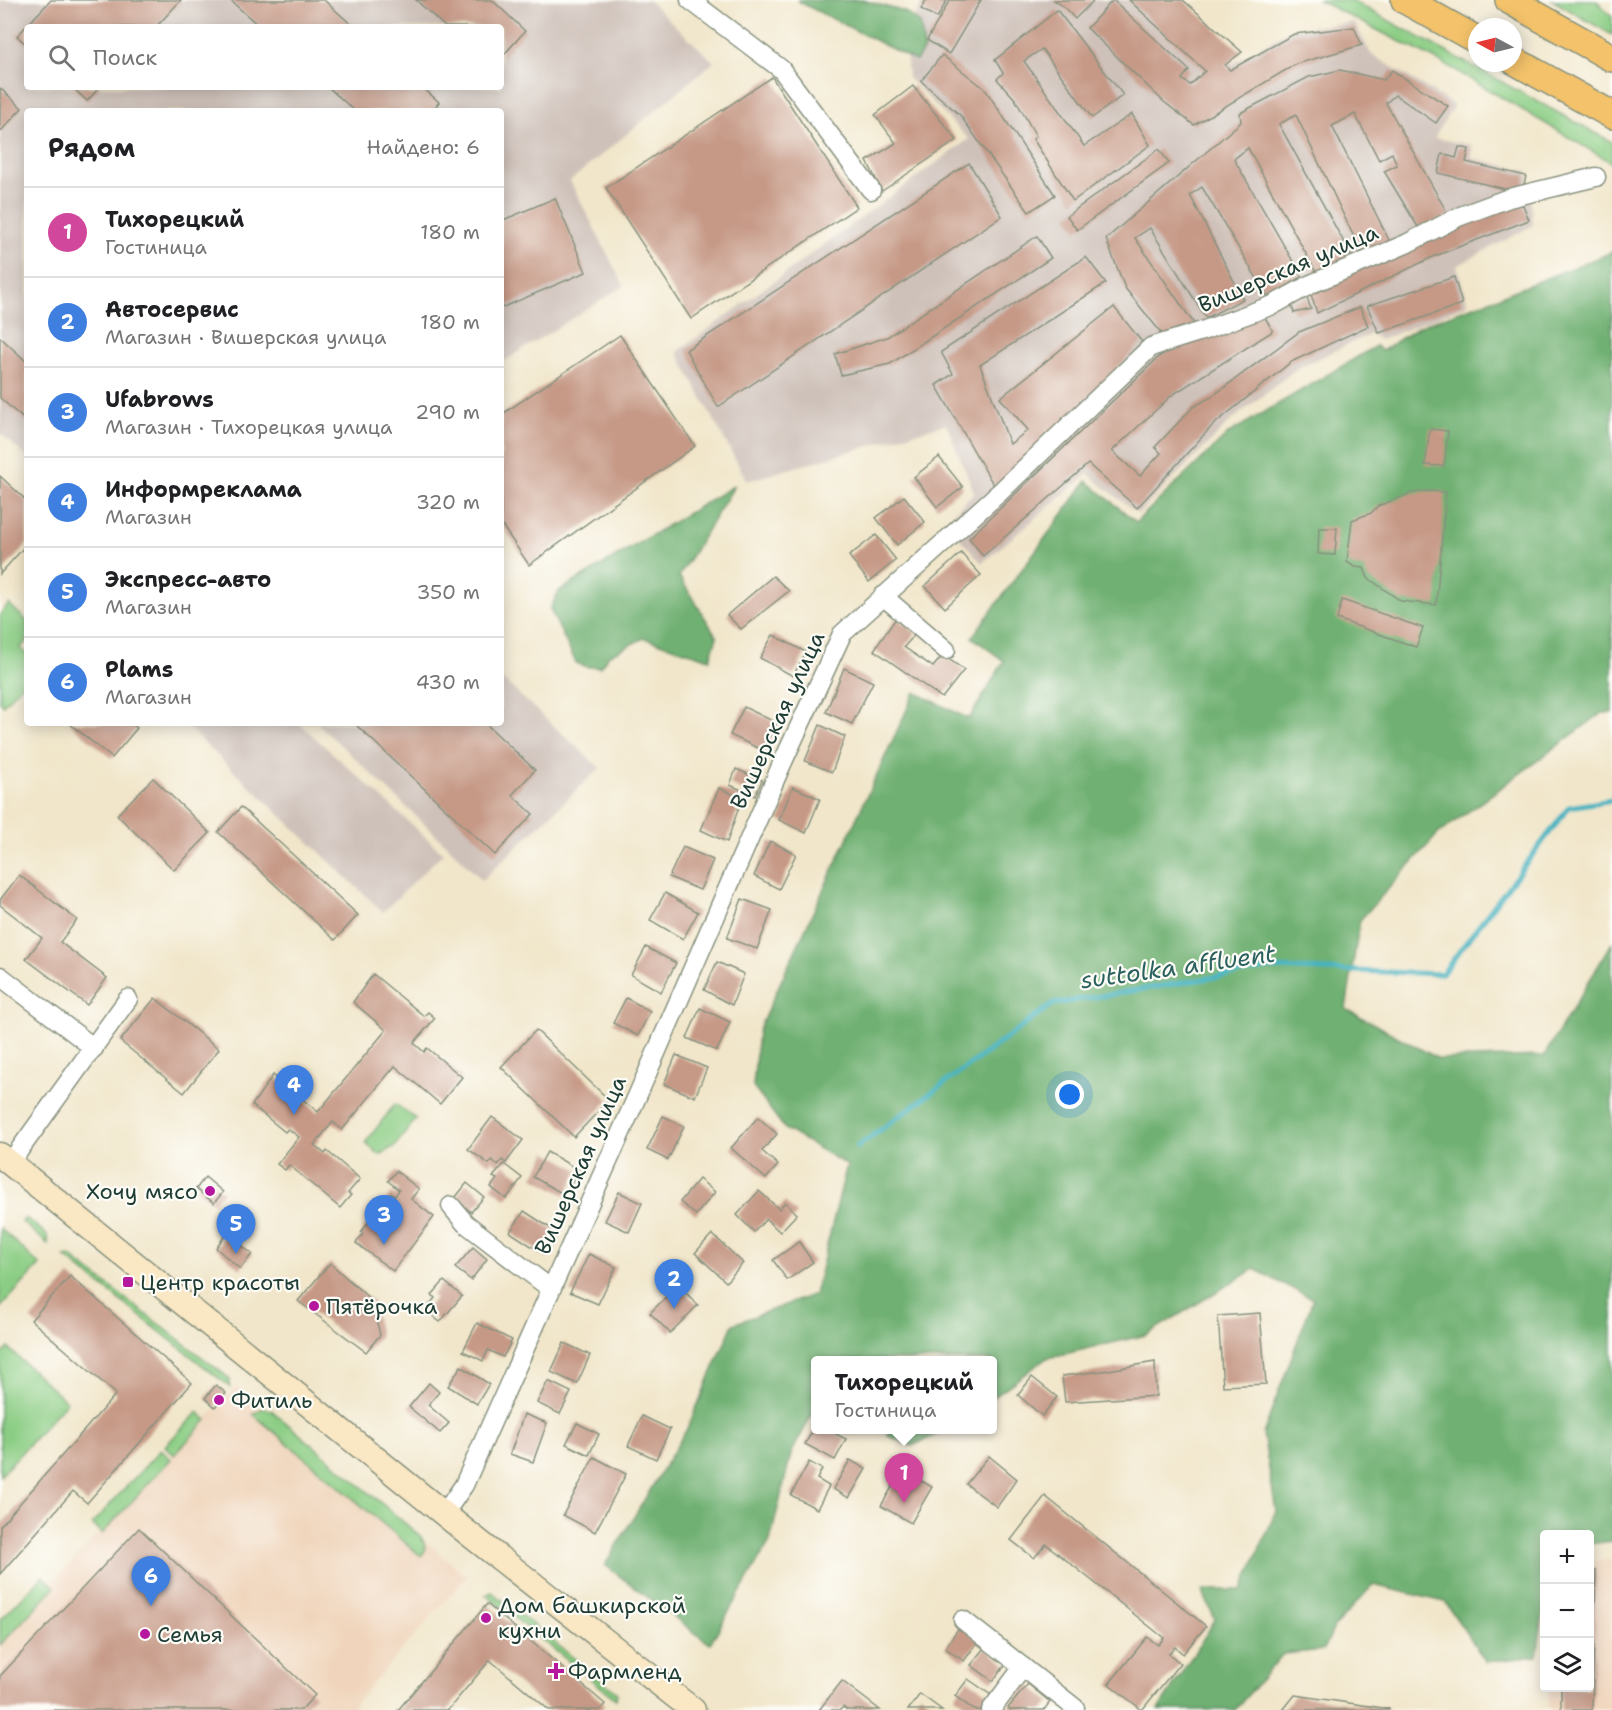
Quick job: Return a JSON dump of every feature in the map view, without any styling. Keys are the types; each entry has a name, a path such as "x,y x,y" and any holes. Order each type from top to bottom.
{"main road":[{"path":"1405,0 1468,35"},
{"path":"1509,0 1612,58"},
{"path":"1522,65 1612,115"},
{"path":"5,1159 444,1514 693,1710"}],"street":[{"path":"690,0 781,69 871,190"},
{"name":"Вишерская улица","path":"444,1514 464,1485 781,766 842,634 1001,491 1151,347 1273,305 1311,284 1406,244 1458,217 1509,198 1596,177"},
{"path":"883,596 945,650"},
{"path":"0,976 93,1048"},
{"path":"5,1159 93,1048 128,999"},
{"path":"451,1206 465,1223 551,1289"},
{"path":"963,1620 1075,1708"},
{"path":"991,1710 1023,1667"}],"shaded area":[{"path":"0,0 648,0 714,62 570,181 624,286 504,361 504,108 24,108 24,454 0,433"},
{"path":"923,0 1188,0 1184,8 1232,64 1290,30 1354,22 1371,54 1454,105 1434,138 1472,145 1472,158 1528,171 1533,225 1457,266 1468,304 1380,340 1371,334 1297,368 1232,420 1138,514 1088,474 982,563 945,522 974,492 946,424 747,481 677,352 969,139 908,78 905,36"},
{"path":"504,681 600,768 482,880 320,726 504,726"},
{"path":"186,726 302,726 443,853 383,912"},
{"path":"236,1387 467,1576 349,1710 0,1710 0,1638"},
{"path":"1612,1560 1612,1710 1548,1710 1549,1692 1594,1692 1594,1561"}],"green space":[{"path":"798,0 863,0 905,12 920,23 924,49 916,61"},
{"path":"1318,0 1351,0 1468,64 1468,72 1483,72 1612,142 1612,163 1450,67"},
{"path":"1552,0 1598,2 1612,17 1612,35"},
{"path":"1612,252 1612,713 1602,713 1438,834 1360,920 1346,1009 1439,1059 1544,1056 1612,943 1612,1541 1594,1543 1594,1530 1540,1530 1540,1636 1537,1656 1486,1662 1445,1602 1373,1585 1334,1627 1324,1650 1283,1654 1235,1710 1158,1710 1215,1620 1202,1590 1242,1590 1276,1511 1263,1434 1313,1299 1254,1269 1146,1335 1047,1358 997,1394 997,1356 811,1356 811,1416 791,1454 770,1541 710,1644 605,1565 687,1429 733,1324 815,1294 847,1165 785,1129 753,1087 758,1031 915,692 969,719 1004,661 972,637 1087,481 1136,522 1229,433 1376,346 1382,351 1420,326"},
{"path":"735,485 679,576 717,637 710,659 644,638 609,655 600,667 587,667 576,663 550,609 559,591"},
{"path":"9,604 24,618 24,644 20,648 24,651 24,682 3,705 0,702 0,614"},
{"path":"395,1104 416,1119 395,1146 380,1155 365,1143"},
{"path":"26,1218 47,1235 48,1244 22,1222"},
{"path":"0,1228 40,1265 0,1308"},
{"path":"70,1256 224,1374 230,1380 230,1387 65,1257"},
{"path":"8,1348 67,1402 0,1476 0,1357"},
{"path":"263,1408 271,1410 420,1536 425,1546 425,1551 421,1556 253,1414"},
{"path":"198,1412 207,1420 174,1455 165,1446"},
{"path":"888,1434 938,1434 912,1446"},
{"path":"161,1449 171,1459 102,1534 92,1524"},
{"path":"43,1576 55,1587 0,1645 0,1620"},
{"path":"492,1592 617,1693 616,1699 486,1595"}],"building":[{"path":"51,0 181,0 159,24 28,24"},
{"path":"230,0 324,0 351,24 257,24"},
{"path":"416,0 492,0 525,31 504,55 504,24 442,24"},
{"path":"926,0 947,0 937,18 921,9"},
{"path":"950,0 981,0 949,54 927,40"},
{"path":"1054,0 1094,0 1075,19"},
{"path":"1113,0 1189,70 1182,79 1190,85 1205,71 1129,0 1183,0 1242,52 1225,65 1230,70 1294,34 1354,27 1362,45 1296,64 1194,125 1164,102 1087,28"},
{"path":"1057,10 1123,95 1092,118 1042,49 1024,61 1084,146 1132,114 1150,145 1073,201 1033,139 1036,136 1015,99 997,79 1003,73 995,60"},
{"path":"24,29 24,42 17,36"},
{"path":"942,55 985,89 1055,195 1029,212 960,115 921,81"},
{"path":"1340,70 1384,80 1392,70 1448,106 1436,123 1395,95 1386,103 1449,216 1418,227 1384,171 1397,165 1392,153 1379,160 1355,114 1332,126 1392,246 1364,258 1296,115 1279,124 1353,259 1317,274 1248,148 1234,159 1302,277 1268,297 1202,187 1190,195 1243,299 1206,318 1150,228 1135,238 1195,325 1167,340 1125,288 1106,239 1241,122 1240,113 1309,77"},
{"path":"772,77 857,207 691,319 606,188"},
{"path":"913,86 957,140 882,191 867,161 896,143 875,115"},
{"path":"0,88 22,108 0,132"},
{"path":"75,90 97,90 87,101"},
{"path":"331,90 425,90 439,102 434,108 352,108"},
{"path":"1459,147 1469,149 1466,162 1526,176 1522,193 1438,173 1442,154 1456,158"},
{"path":"1159,149 1169,163 1077,230 1067,216"},
{"path":"969,163 1002,216 718,407 686,350"},
{"path":"555,198 586,272 504,307 504,220"},
{"path":"1523,205 1529,220 1435,256 1317,313 1310,292 1492,208"},
{"path":"1037,236 1051,258 890,364 841,375 835,354 887,337"},
{"path":"1086,257 1106,283 980,365 1010,444 1028,430 1000,398 1114,307 1142,342 997,491 936,385 953,374 941,352"},
{"path":"1454,277 1462,304 1379,333 1367,306"},
{"path":"1307,298 1311,309 1294,313 1291,303"},
{"path":"1360,307 1368,326 1291,362 1212,426 1137,508 1088,464 983,556 969,538 1161,355 1263,314 1273,331 1172,395 1112,451 1140,476 1161,453 1155,447 1193,407 1211,397 1299,332"},
{"path":"620,335 695,446 529,565 504,528 504,413"},
{"path":"0,337 24,359 24,419 0,398"},
{"path":"1430,429 1448,431 1444,466 1425,465"},
{"path":"939,457 963,487 937,507 914,477"},
{"path":"0,476 24,498 24,547 0,574"},
{"path":"1446,492 1436,605 1401,601 1368,578 1364,568 1355,567 1347,562 1352,520 1371,513 1378,506 1412,493"},
{"path":"904,496 925,522 897,545 876,518"},
{"path":"1319,528 1337,528 1335,555 1318,554"},
{"path":"876,535 896,560 869,582 849,556"},
{"path":"961,553 981,575 945,608 925,586"},
{"path":"773,576 789,591 741,629 727,615"},
{"path":"1342,600 1423,628 1416,647 1337,619"},
{"path":"896,618 916,633 904,647 933,667 943,655 964,670 942,698 874,650"},
{"path":"773,635 806,652 793,676 760,658"},
{"path":"844,668 873,682 852,724 826,712"},
{"path":"744,707 777,723 764,751 730,735"},
{"path":"820,725 845,737 832,772 805,761"},
{"path":"73,726 135,726 137,728 112,758"},
{"path":"357,726 488,726 535,770 512,795 533,814 495,855"},
{"path":"736,769 762,780 755,796 730,785"},
{"path":"153,778 210,833 174,870 117,815"},
{"path":"793,787 820,799 806,833 779,820"},
{"path":"719,788 742,798 727,842 701,830"},
{"path":"241,807 358,915 335,940 218,832"},
{"path":"770,841 796,854 779,889 754,876"},
{"path":"683,847 713,860 700,890 669,877"},
{"path":"19,875 77,920 60,942 107,978 87,1005 26,959 42,938 0,905 0,900"},
{"path":"665,893 698,912 683,939 650,920"},
{"path":"742,899 772,910 757,949 727,938"},
{"path":"646,947 676,963 661,992 631,975"},
{"path":"717,962 744,974 732,1005 704,990"},
{"path":"373,974 424,1016 428,1012 435,1018 414,1043 424,1052 427,1048 462,1077 440,1104 395,1066 342,1130 333,1122 314,1145 325,1154 327,1151 360,1179 348,1193 351,1195 340,1208 289,1165 285,1170 277,1164 299,1137 288,1129 285,1132 252,1105 273,1075 318,1112 386,1030 353,1002"},
{"path":"155,998 219,1049 184,1093 120,1041"},
{"path":"626,998 650,1011 638,1036 613,1023"},
{"path":"700,1008 730,1022 717,1051 687,1038"},
{"path":"536,1030 609,1100 574,1137 501,1067"},
{"path":"676,1055 707,1068 695,1097 664,1084"},
{"path":"663,1116 684,1126 668,1160 647,1150"},
{"path":"492,1117 523,1140 506,1163 502,1160 498,1165 492,1160 489,1164 468,1149"},
{"path":"758,1117 777,1134 762,1151 778,1165 766,1179 731,1148"},
{"path":"547,1152 579,1170 565,1195 533,1177"},
{"path":"504,1164 522,1178 506,1199 491,1187 497,1179 493,1177"},
{"path":"396,1171 419,1189 411,1199 434,1217 393,1271 356,1243 363,1234 361,1232 391,1193 395,1196 399,1190 388,1181"},
{"path":"205,1177 223,1192 214,1203 196,1189"},
{"path":"699,1179 715,1192 696,1215 680,1202"},
{"path":"467,1183 484,1197 471,1212 455,1198"},
{"path":"759,1191 779,1209 785,1202 797,1214 780,1232 766,1219 754,1232 737,1215"},
{"path":"619,1192 642,1203 629,1232 605,1221"},
{"path":"524,1211 558,1233 545,1255 510,1232"},
{"path":"227,1233 252,1254 240,1269 216,1248"},
{"path":"712,1234 743,1263 726,1282 695,1253"},
{"path":"799,1242 813,1262 787,1280 773,1260"},
{"path":"473,1247 487,1259 471,1280 455,1268"},
{"path":"589,1254 616,1267 598,1304 570,1292"},
{"path":"330,1263 372,1301 380,1335 366,1352 298,1301"},
{"path":"70,1276 192,1383 87,1503 73,1491 0,1574 0,1526 116,1394 31,1320"},
{"path":"444,1281 462,1296 440,1322 425,1310 435,1298 432,1295"},
{"path":"678,1285 698,1305 670,1333 650,1313"},
{"path":"1260,1313 1266,1384 1223,1386 1218,1316"},
{"path":"477,1323 512,1340 503,1357 488,1350 483,1361 463,1351"},
{"path":"564,1343 590,1355 577,1384 551,1372"},
{"path":"1155,1362 1156,1396 1065,1402 1062,1376"},
{"path":"461,1366 489,1384 477,1404 448,1386"},
{"path":"1032,1377 1057,1397 1042,1416 1018,1395"},
{"path":"548,1381 571,1392 560,1414 537,1403"},
{"path":"429,1383 439,1392 428,1405 449,1423 440,1433 409,1407"},
{"path":"216,1385 226,1393 215,1407 205,1398"},
{"path":"524,1414 547,1423 533,1462 510,1454"},
{"path":"642,1416 670,1429 656,1459 628,1446"},
{"path":"577,1423 599,1434 589,1455 566,1444"},
{"path":"811,1434 836,1434 846,1439 835,1460 805,1444"},
{"path":"989,1456 1017,1479 997,1507 966,1484"},
{"path":"594,1457 626,1474 595,1532 563,1515"},
{"path":"850,1460 866,1469 849,1498 833,1489"},
{"path":"809,1462 822,1469 817,1479 829,1486 817,1509 791,1495"},
{"path":"902,1470 932,1487 911,1523 881,1506"},
{"path":"1045,1496 1206,1626 1183,1654 1175,1647 1169,1654 1180,1663 1142,1710 1109,1684 1147,1637 1158,1645 1164,1638 1046,1544 1034,1558 1011,1540"},
{"name":"Семья","path":"139,1528 315,1695 301,1710 0,1710 0,1676"},
{"path":"1594,1570 1596,1570 1594,1640"},
{"path":"487,1604 605,1704 600,1710 549,1710 490,1660 448,1710 398,1710"},
{"path":"960,1626 979,1640 964,1661 945,1648"},
{"path":"985,1648 1006,1664 993,1681 971,1665"},
{"path":"968,1679 991,1695 981,1710 974,1710 955,1696"},
{"path":"842,1681 880,1710 847,1710 843,1707 840,1710 819,1710"},
{"path":"1028,1684 1050,1702 1044,1710 1010,1710 1008,1708"},
{"path":"1561,1692 1593,1692 1592,1710 1561,1710"},
{"path":"920,1694 942,1710 908,1710"},
{"path":"1295,1695 1389,1709 1389,1710 1283,1710"}],"waterway":[{"name":"suttolka affluent","path":"857,1147 1053,1004 1270,968 1442,974 1569,807 1612,800"}],"place":[{"name":"Информреклама","path":"294,1115"},
{"name":"Хочу мясо","path":"210,1191"},
{"name":"Ufabrows","path":"384,1245"},
{"name":"Экспресс-авто","path":"236,1254"},
{"name":"Центр красоты","path":"128,1282"},
{"name":"Пятёрочка","path":"314,1306"},
{"name":"Автосервис","path":"674,1309"},
{"name":"Фитиль","path":"219,1400"},
{"name":"Тихорецкий","path":"904,1503"},
{"name":"Plams","path":"151,1606"},
{"name":"Дом башкирской кухни","path":"486,1618"},
{"name":"Семья","path":"145,1634"},
{"name":"Фармленд","path":"556,1671"}]}
